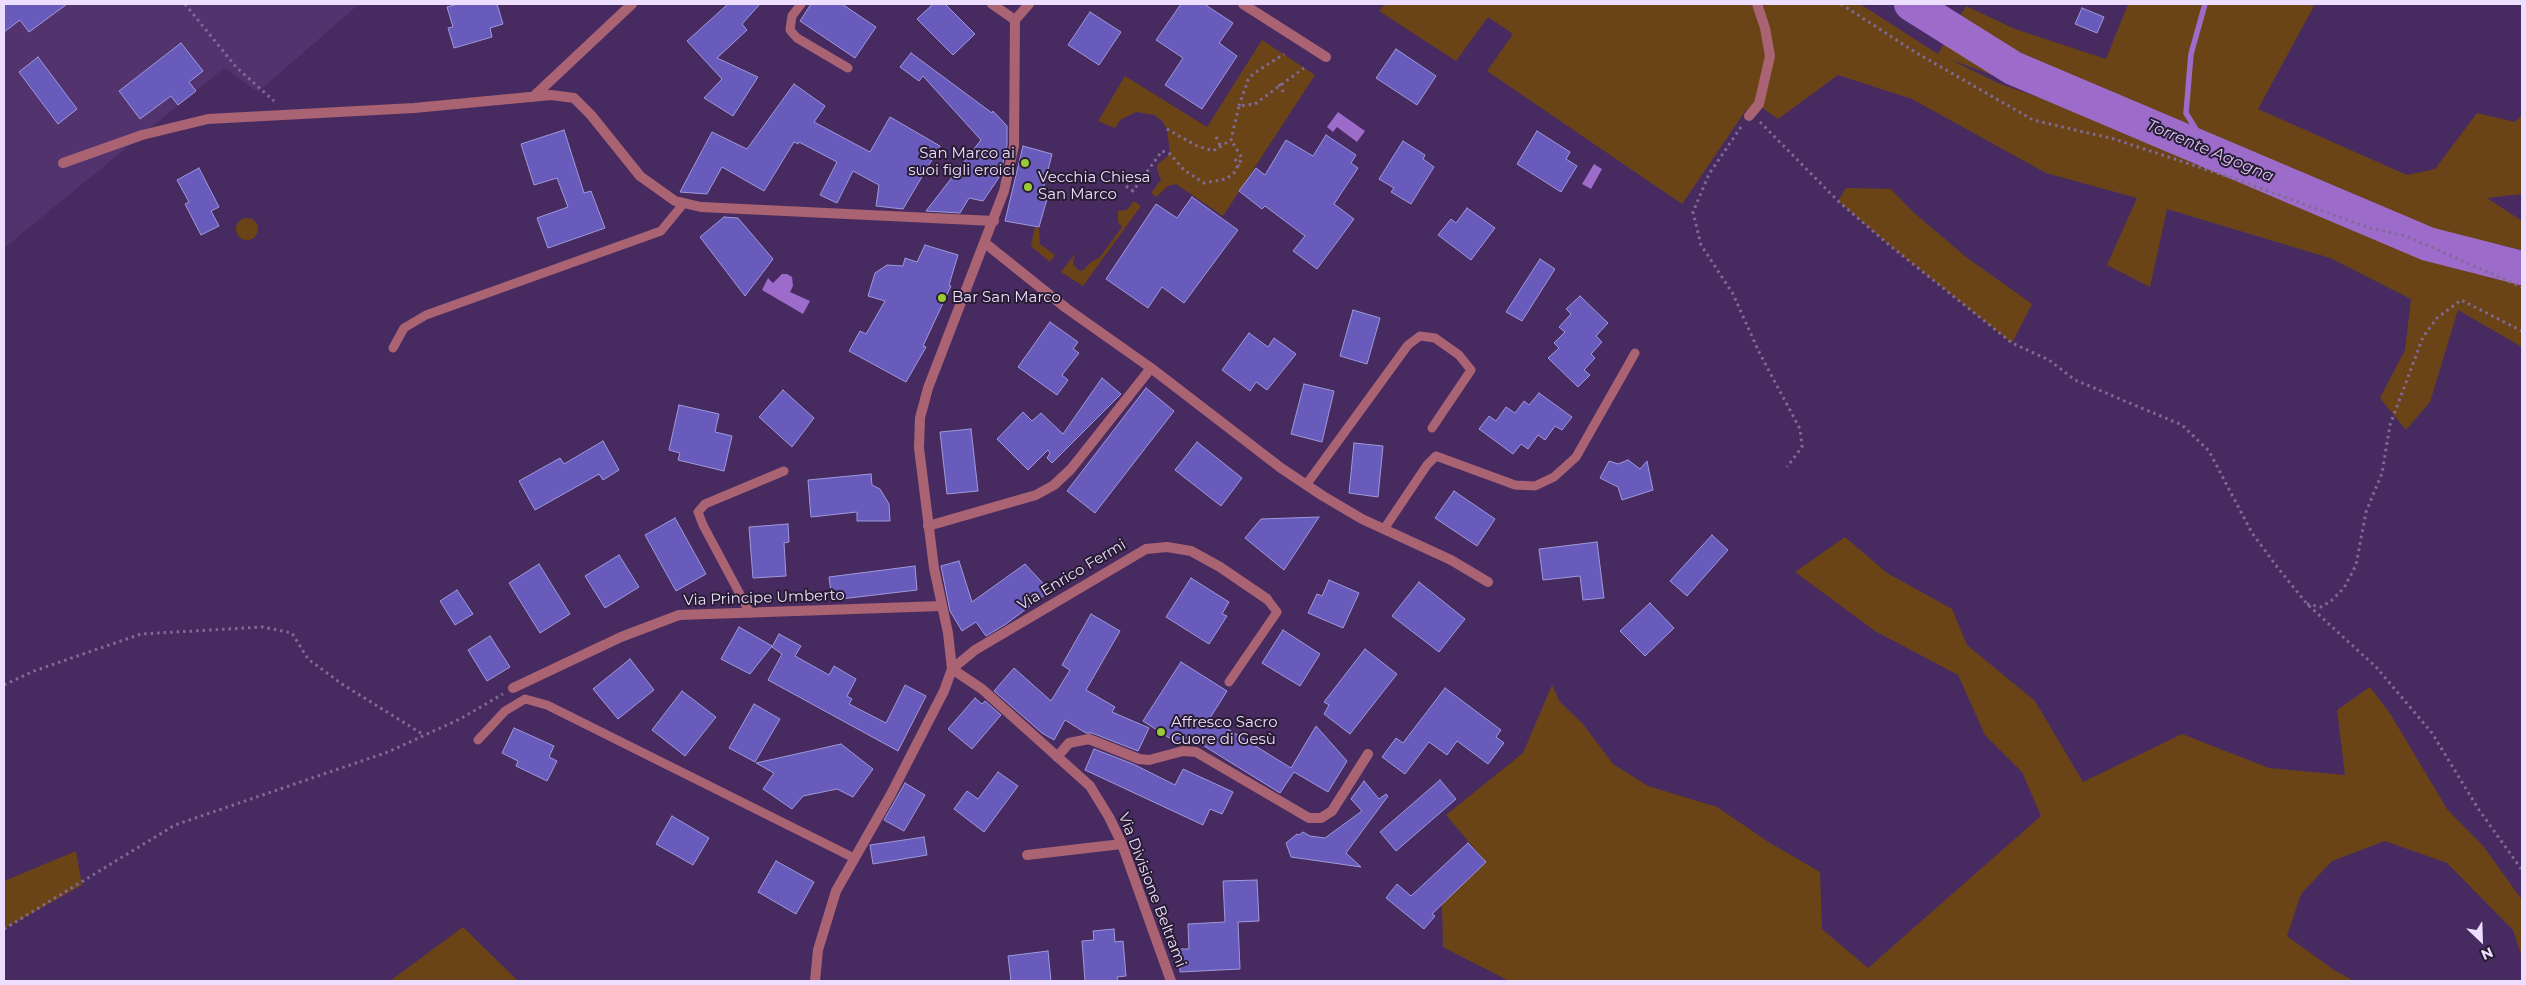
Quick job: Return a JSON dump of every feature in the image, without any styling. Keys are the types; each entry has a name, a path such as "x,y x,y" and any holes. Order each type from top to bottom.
{"street":[{"path":"533,97 632,4"},
{"path":"992,4 1015,20"},
{"path":"815,981 818,950 836,891 935,708 952,668 928,526 919,448 920,418 928,388 994,221 1014,146 1015,20 1029,4"},
{"path":"1243,4 1326,57"},
{"path":"1749,116 1759,104 1770,56 1765,28 1757,4"},
{"path":"63,163 142,135 208,119 414,108 551,95 574,98 591,115 640,176 674,201 700,207 994,221"},
{"path":"985,243 1066,308 1151,368 1306,485 1362,519 1451,560 1488,582"},
{"path":"928,526 1036,495 1054,485 1071,469 1151,368"},
{"name":"Via Enrico Fermi","path":"952,668 975,650 1146,549 1167,548 1191,551 1220,567 1267,599"},
{"name":"Via Principe Umberto","path":"513,688 621,637 679,615 942,606"},
{"name":"Via Divisione Beltrami","path":"952,668 982,689 1090,786 1110,817 1122,844 1171,981"},
{"path":"1058,757 1069,743 1089,739 1139,759 1149,760 1183,751 1196,752 1309,818 1320,818 1332,811 1368,754"},
{"path":"1027,855 1122,844"}],"lane":[{"path":"802,4 792,16 790,30 797,38 848,68"},
{"path":"393,348 404,328 426,315 661,231 684,203"},
{"path":"1306,485 1408,345 1420,336 1435,338 1459,355 1471,370 1432,428"},
{"path":"1384,529 1427,465 1436,456 1514,486 1535,486 1554,477 1576,456 1635,353"},
{"path":"750,613 703,525 698,512 705,504 784,471"},
{"path":"1229,682 1277,612 1267,599"},
{"path":"478,740 505,711 525,699 547,705 854,858"}],"path":[{"path":"186,4 236,67 274,102 299,114"},
{"path":"1841,4 1915,52 2032,120 2114,139 2241,181 2369,228 2406,236 2522,287"},
{"path":"1167,129 1213,151 1222,147 1231,140 1248,80 1253,74 1284,54"},
{"path":"1240,106 1255,104 1279,84 1304,68"},
{"path":"1279,84 1285,95"},
{"path":"1787,467 1802,447 1800,429 1759,352 1733,294 1700,246 1693,212 1709,174 1749,116 1756,118 1779,139 1838,201 1888,244 2012,343 2049,360 2075,380 2182,425 2208,451 2252,533 2307,604 2376,667 2405,698 2432,733 2479,810 2522,870"},
{"path":"1216,137 1222,147"},
{"path":"1126,186 1133,191 1162,151 1170,154 1184,170 1204,183 1226,179 1239,166 1241,154 1231,140"},
{"path":"1235,159 1239,166"},
{"path":"2307,604 2321,607 2331,601 2344,588 2356,565 2366,512 2382,473 2390,425 2423,337 2437,318 2461,300 2522,331"},
{"path":"4,685 34,671 142,634 263,627 292,633 308,659 342,684 424,735"},
{"path":"4,929 175,825 388,752 460,719 513,688"}],"shaded area":[{"path":"4,4 359,4 258,92 224,68 4,248"},
{"path":"1385,4 1860,4 1938,54 1966,6 2015,29 2106,59 2128,4 2315,4 2258,109 2407,175 2435,169 2477,113 2515,122 2522,115 2522,194 2487,198 2522,221 2522,250 2417,227 2209,155 1949,59 1998,83 2415,231 2522,254 2522,347 2458,310 2430,402 2406,430 2380,398 2405,350 2411,299 2330,258 2167,209 2150,287 2107,265 2137,198 2046,173 1912,99 1838,75 1778,119 1760,106 1746,110 1682,204 1487,71 1513,34 1488,17 1456,61 1379,11"},
{"path":"1262,40 1315,75 1223,216 1176,184 1168,186 1156,197 1151,193 1161,180 1157,165 1170,154 1167,129 1162,121 1154,115 1136,112 1120,120 1115,128 1098,121 1125,76 1207,127"},
{"path":"1338,112 1365,131 1357,142 1337,127 1333,132 1327,127"},
{"path":"1594,164 1602,169 1591,189 1582,184"},
{"path":"1846,188 1891,189 1912,211 1966,257 2032,304 2012,343 1888,244 1838,201"},
{"path":"1134,201 1141,206 1083,286 1061,272 1075,254 1073,264 1078,270 1082,271 1091,262 1100,257 1122,227 1118,222 1118,211 1127,210"},
{"path":"243,218 251,218 258,225 258,233 251,240 243,240 236,233 236,225"},
{"path":"1035,227 1039,228 1040,244 1055,255 1050,262 1031,246"},
{"path":"782,274 792,277 793,286 790,292 810,301 803,314 762,290 768,278 773,283"},
{"path":"1845,537 1887,573 1952,609 1967,645 2035,701 2083,782 2182,734 2269,768 2345,775 2337,710 2370,687 2391,715 2447,809 2484,847 2522,900 2522,957 2513,930 2447,863 2385,841 2332,861 2301,894 2287,936 2334,970 2354,981 1509,981 1443,947 1442,904 1486,862 1446,815 1523,753 1552,685 1560,702 1583,724 1613,764 1648,786 1717,807 1770,843 1820,872 1822,929 1868,968 2041,816 2022,772 1985,735 1958,675 1875,631 1795,572"},
{"path":"76,851 82,885 4,929 4,881"},
{"path":"463,927 518,981 390,981"}],"building":[{"path":"4,4 67,4 29,32 20,20 4,32"},
{"path":"458,4 497,4 503,24 490,28 492,37 454,48 448,28 453,27 447,7"},
{"path":"728,4 760,4 742,24 747,30 717,58 758,77 733,116 704,98 722,79 687,41"},
{"path":"811,4 842,4 876,27 855,58 800,21"},
{"path":"933,4 945,4 975,34 953,55 917,19"},
{"path":"1181,4 1204,4 1233,23 1219,43 1237,56 1202,109 1165,85 1183,58 1156,40"},
{"path":"2082,8 2104,17 2097,33 2075,24"},
{"path":"1090,12 1121,32 1099,65 1068,45"},
{"path":"181,43 203,71 189,82 196,91 178,105 171,96 140,119 119,91"},
{"path":"1396,49 1436,76 1417,105 1376,78"},
{"path":"911,53 992,113 993,111 1007,126 1007,145 1000,176 983,201 969,198 960,213 926,211 981,140 923,76 919,81 900,67"},
{"path":"38,57 77,109 58,124 19,72"},
{"path":"794,84 825,106 814,122 870,152 890,117 940,146 903,209 876,206 879,185 853,171 837,203 820,195 837,162 799,142 798,144 794,142 764,191 722,167 707,194 680,192 712,132 747,149"},
{"path":"564,130 584,193 591,191 605,228 548,248 537,218 568,207 557,178 534,185 521,144"},
{"path":"1537,131 1570,152 1566,159 1577,166 1561,192 1517,164"},
{"path":"1326,135 1356,155 1351,163 1358,168 1334,204 1354,219 1317,269 1293,251 1305,236 1265,206 1262,209 1239,191 1256,168 1265,175 1286,140 1313,156"},
{"path":"1403,141 1425,155 1423,159 1434,167 1411,204 1391,192 1394,188 1379,179"},
{"name":"Vecchia Chiesa San Marco","path":"1023,146 1052,154 1043,190 1049,192 1039,227 1005,221"},
{"path":"199,168 219,207 211,211 219,226 201,235 185,204 189,202 177,180"},
{"path":"1192,197 1238,230 1184,303 1162,287 1148,308 1106,279 1156,204 1177,218"},
{"path":"1467,208 1495,228 1471,260 1438,235 1451,219 1456,223"},
{"path":"724,217 738,218 773,259 745,296 700,237"},
{"path":"925,245 958,255 949,285 951,286 923,346 926,347 906,382 849,351 860,331 866,334 885,301 868,296 875,273 887,265 903,266 905,258 917,262"},
{"path":"1540,259 1555,269 1522,321 1506,312"},
{"path":"1580,296 1608,323 1596,336 1602,342 1591,354 1595,358 1584,370 1590,375 1578,387 1548,358 1559,348 1554,343 1565,332 1559,327 1571,314 1566,309"},
{"path":"1353,310 1380,318 1367,364 1340,356"},
{"path":"1050,322 1078,342 1073,349 1079,353 1062,375 1068,380 1057,395 1018,367"},
{"path":"1249,333 1268,347 1274,338 1296,354 1267,390 1256,382 1250,391 1222,370"},
{"path":"1102,378 1121,394 1052,463 1047,458 1050,453 1048,450 1028,470 997,439 1023,412 1032,421 1041,413 1063,434"},
{"path":"1304,384 1334,391 1322,442 1291,434"},
{"path":"1146,388 1174,411 1095,513 1067,491"},
{"path":"783,390 814,418 792,447 759,417"},
{"path":"1539,393 1572,417 1562,430 1555,426 1545,440 1538,435 1528,449 1521,444 1513,454 1479,429 1489,416 1496,421 1506,407 1515,413 1524,401 1529,405"},
{"path":"679,405 719,414 715,432 732,436 724,471 678,460 680,453 669,450"},
{"path":"971,429 978,491 947,494 940,432"},
{"path":"603,441 619,470 603,480 599,474 535,510 519,481 560,458 564,464"},
{"path":"1197,442 1242,478 1221,506 1175,470"},
{"path":"1354,443 1383,446 1378,497 1349,493"},
{"path":"1628,460 1640,469 1647,461 1653,490 1622,500 1618,487 1600,478 1609,461 1618,464"},
{"path":"871,474 872,485 880,489 889,504 890,521 857,521 857,512 811,517 808,480"},
{"path":"1454,491 1495,519 1477,546 1435,518"},
{"path":"1319,517 1284,570 1245,538 1261,519"},
{"path":"675,518 706,574 676,591 645,535"},
{"path":"788,524 789,542 784,543 786,576 753,578 749,527"},
{"path":"1712,535 1728,550 1687,596 1670,581"},
{"path":"1597,542 1604,598 1583,600 1580,576 1543,580 1539,549"},
{"path":"619,555 639,587 605,608 585,576"},
{"path":"959,561 972,602 1025,564 1050,591 1006,624 986,636 976,622 962,631 950,611 941,566"},
{"path":"539,564 570,614 540,633 509,583"},
{"path":"915,566 917,590 832,600 829,577"},
{"path":"1191,578 1229,602 1222,614 1227,616 1209,644 1166,617"},
{"path":"1329,580 1359,593 1343,628 1308,613 1317,594 1322,596"},
{"path":"1419,582 1465,619 1439,652 1392,616"},
{"path":"457,590 473,614 455,625 440,601"},
{"path":"1650,603 1674,628 1645,656 1620,631"},
{"path":"1091,614 1120,631 1086,690 1115,707 1112,712 1149,728 1138,751 1092,733 1086,733 1065,720 1054,740 1042,733 994,691 1014,668 1051,701 1070,670 1062,665"},
{"path":"739,627 772,646 750,674 721,659"},
{"path":"1283,630 1320,654 1300,686 1262,663"},
{"path":"779,634 801,646 795,656 829,675 834,666 856,679 847,696 852,699 849,704 886,723 905,685 926,696 898,751 768,680 782,654 772,647"},
{"path":"490,636 510,667 487,681 468,650"},
{"path":"1365,649 1397,674 1350,734 1324,714 1329,705 1324,702"},
{"path":"630,659 654,690 618,719 593,689"},
{"path":"1181,662 1227,691 1210,718 1291,768 1316,726 1347,761 1328,792 1294,772 1280,793 1188,736 1180,745 1143,721"},
{"path":"1445,688 1501,730 1496,737 1504,743 1488,764 1457,741 1447,755 1429,742 1405,774 1382,757 1396,738 1403,743"},
{"path":"682,691 716,717 685,756 652,730"},
{"path":"975,698 982,704 985,701 1001,715 972,749 948,729"},
{"path":"754,704 780,719 755,762 729,748"},
{"path":"514,728 554,746 549,757 557,761 547,781 516,766 518,761 502,753"},
{"path":"841,744 873,769 853,797 837,789 803,796 792,809 763,789 774,773 756,763"},
{"path":"1094,749 1133,764 1175,785 1183,769 1233,792 1222,814 1210,809 1203,825 1085,770"},
{"path":"998,772 1018,786 984,832 954,809 967,791 978,799"},
{"path":"1440,780 1456,799 1396,851 1380,832"},
{"path":"1364,781 1379,799 1386,794 1388,796 1346,853 1361,867 1291,857 1286,843 1297,834 1299,835 1303,832 1310,836 1325,838 1362,811 1351,799"},
{"path":"905,783 925,795 904,831 884,820"},
{"path":"672,816 709,838 693,865 656,844"},
{"path":"924,837 927,855 873,864 870,845"},
{"path":"1468,843 1486,862 1432,914 1435,916 1424,929 1386,898 1397,884 1411,896"},
{"path":"776,861 814,882 796,914 758,892"},
{"path":"1257,880 1259,921 1238,922 1240,969 1180,972 1179,949 1189,949 1188,924 1225,922 1223,881"},
{"path":"1114,929 1115,942 1123,941 1126,976 1117,977 1118,981 1085,981 1082,941 1094,940 1093,931"},
{"path":"1048,951 1051,981 1011,981 1008,956"}],"waterway":[{"name":"Torrente Agogna","path":"1911,4 2013,68 2428,244 2522,268"},
{"path":"2205,4 2191,54 2186,113 2209,151"}],"place":[{"name":"San Marco ai suoi figli eroici","path":"1025,163"},
{"name":"Vecchia Chiesa San Marco","path":"1028,187"},
{"name":"Bar San Marco","path":"942,298"},
{"name":"Affresco Sacro Cuore di Gesù","path":"1161,732"}]}
